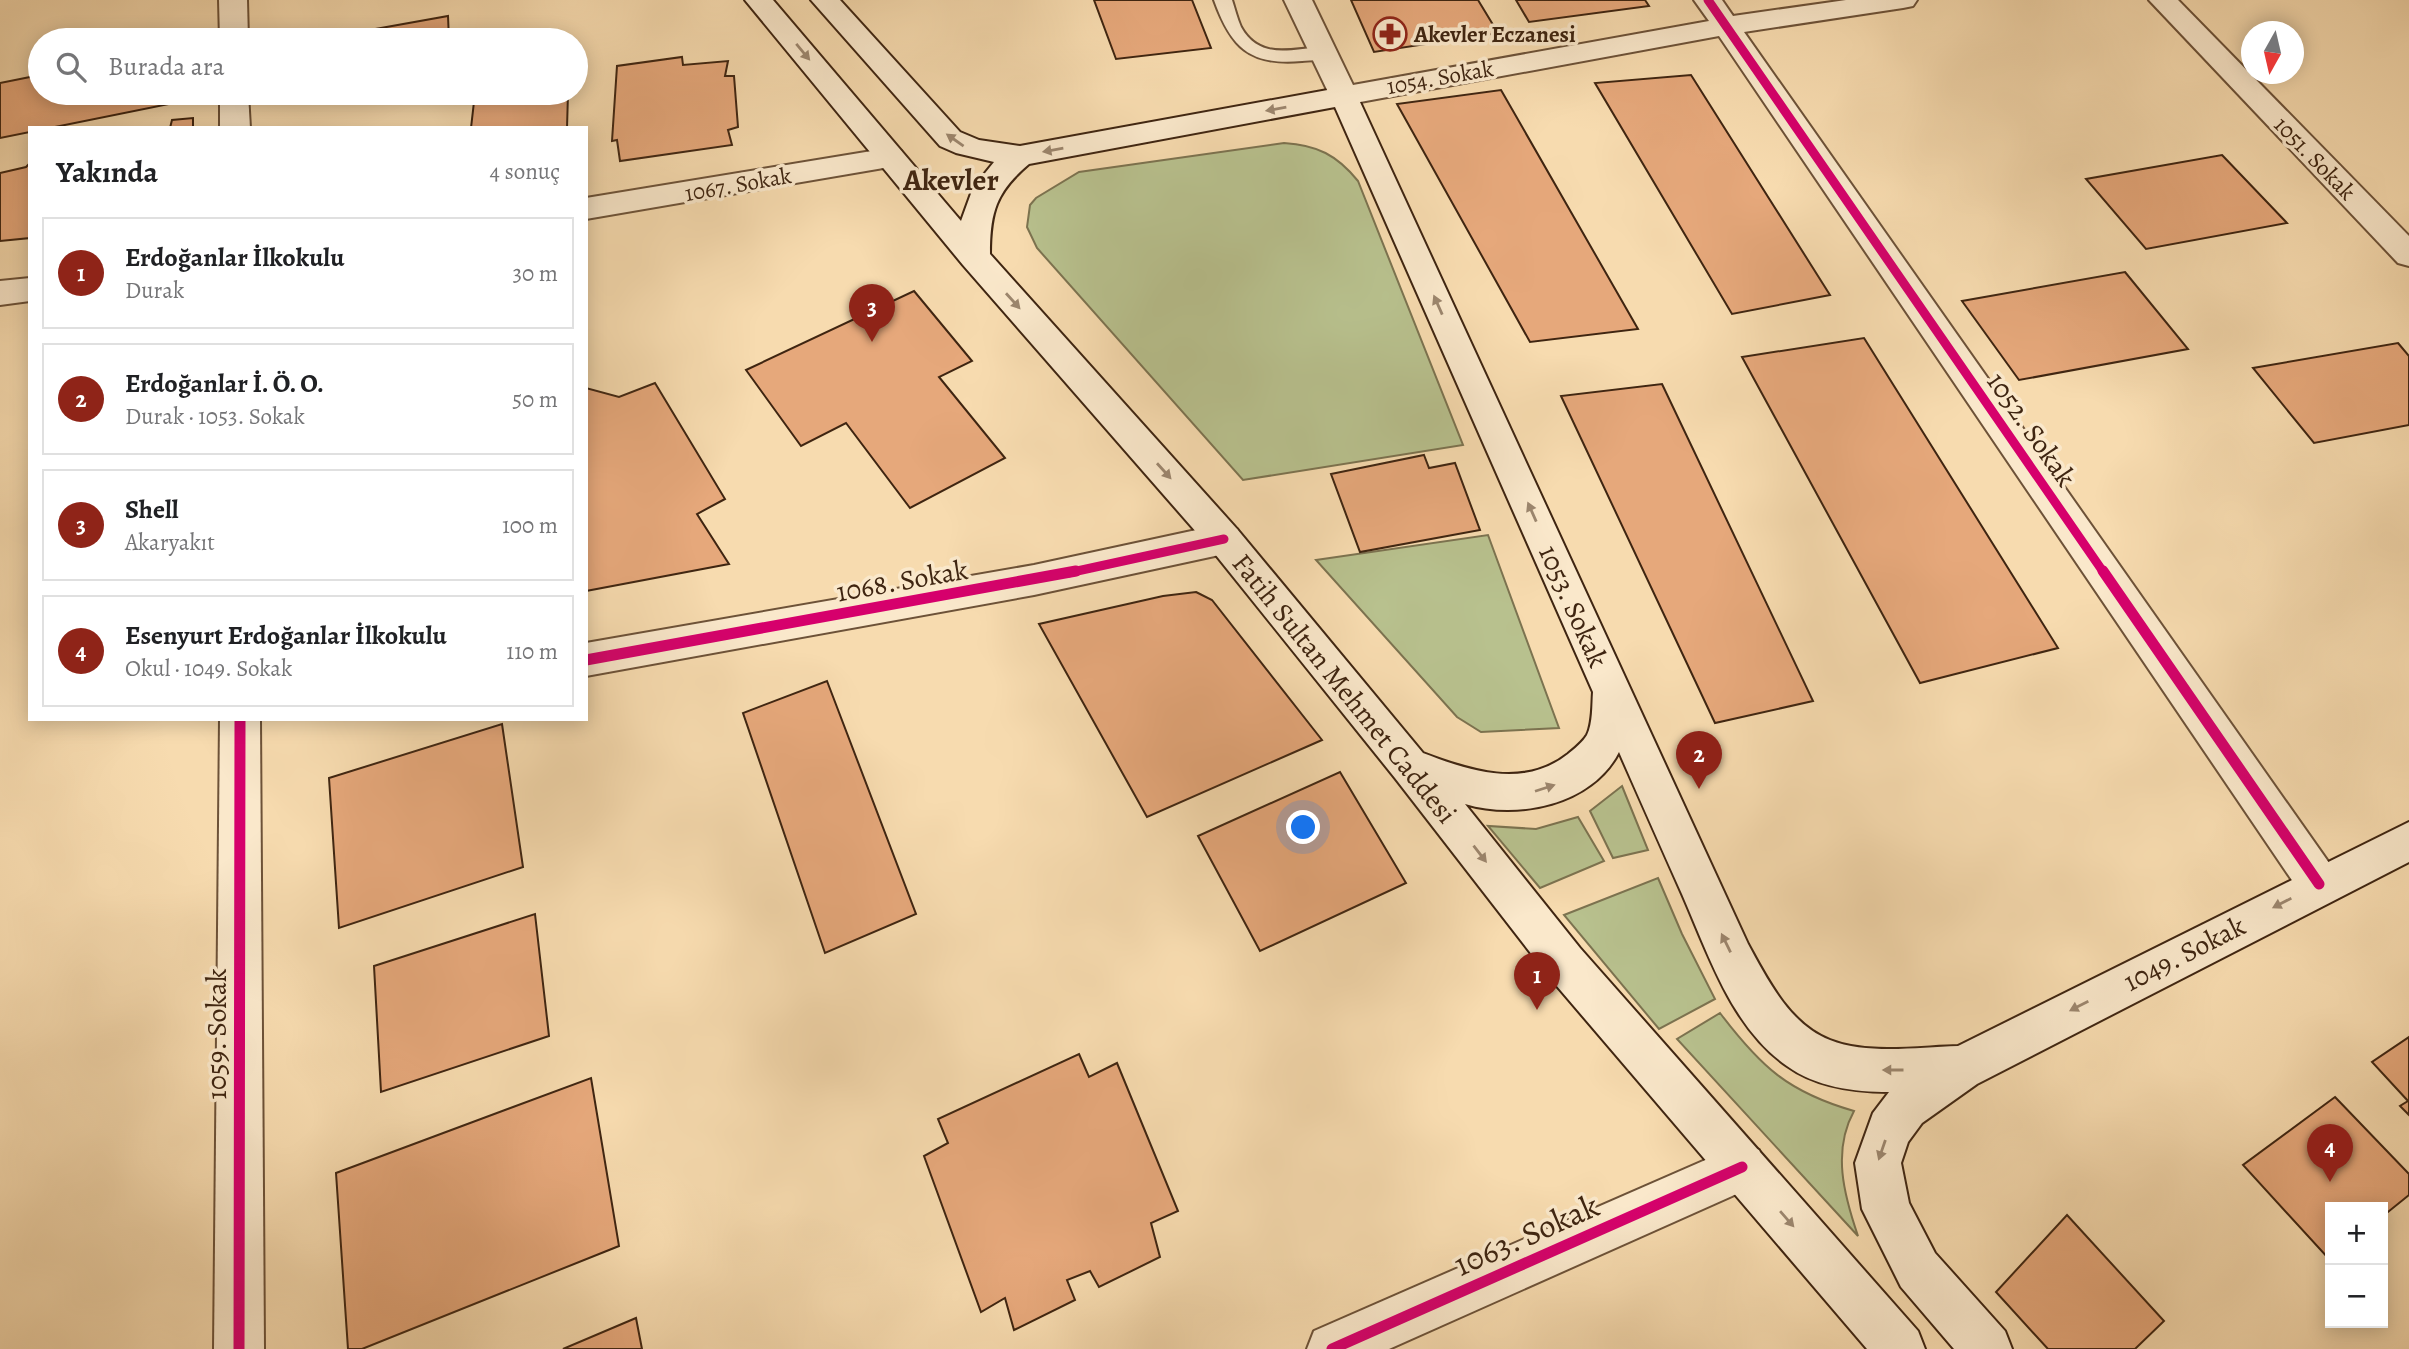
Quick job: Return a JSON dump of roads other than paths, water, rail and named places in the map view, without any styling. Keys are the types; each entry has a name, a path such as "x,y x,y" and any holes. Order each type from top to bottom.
{"main road":[{"path":"233,0 234,28"},
{"name":"Fatih Sultan Mehmet Caddesi","path":"759,0 974,257 1224,539 1409,765 1565,963 1899,1349"},
{"path":"825,0 950,139 965,147 1020,156"},
{"name":"1053. Sokak","path":"1298,0 1746,985 1765,1013 1792,1044 1827,1062 1883,1070 1961,1068"},
{"name":"1054. Sokak","path":"1020,156 1343,96 1717,13 1903,0"},
{"name":"1051. Sokak","path":"2163,0 2409,255"},
{"name":"1052. Sokak","path":"1717,13 2319,884"},
{"path":"234,105 235,126"},
{"path":"974,257 974,231 982,198 995,174 1020,156"},
{"name":"1067. Sokak","path":"588,209 890,158"},
{"path":"0,293 28,289"},
{"name":"1068. Sokak","path":"588,660 1034,580 1224,539"},
{"path":"1409,765 1448,782 1479,791 1528,794 1562,783 1589,762 1605,740 1612,690"},
{"name":"1059. Sokak","path":"239,1349 242,721"},
{"name":"1049. Sokak","path":"1987,1349 1918,1270 1886,1209 1878,1163 1889,1129 1906,1107 1961,1068 2319,884 2409,841"},
{"name":"1063. Sokak","path":"1332,1349 1742,1167"}],"lane":[{"path":"1223,0 1235,31 1250,48 1261,54 1292,57 1323,53"}],"place":[{"name":"Akevler Eczanesi","path":"1390,34"},
{"name":"Shell","path":"872,342"},
{"name":"Erdoğanlar İ. Ö. O.","path":"1699,789"},
{"name":"Erdoğanlar İlkokulu","path":"1537,1010"},
{"name":"Esenyurt Erdoğanlar İlkokulu","path":"2330,1182"}],"district":[{"name":"Akevler","path":"951,180"}]}
